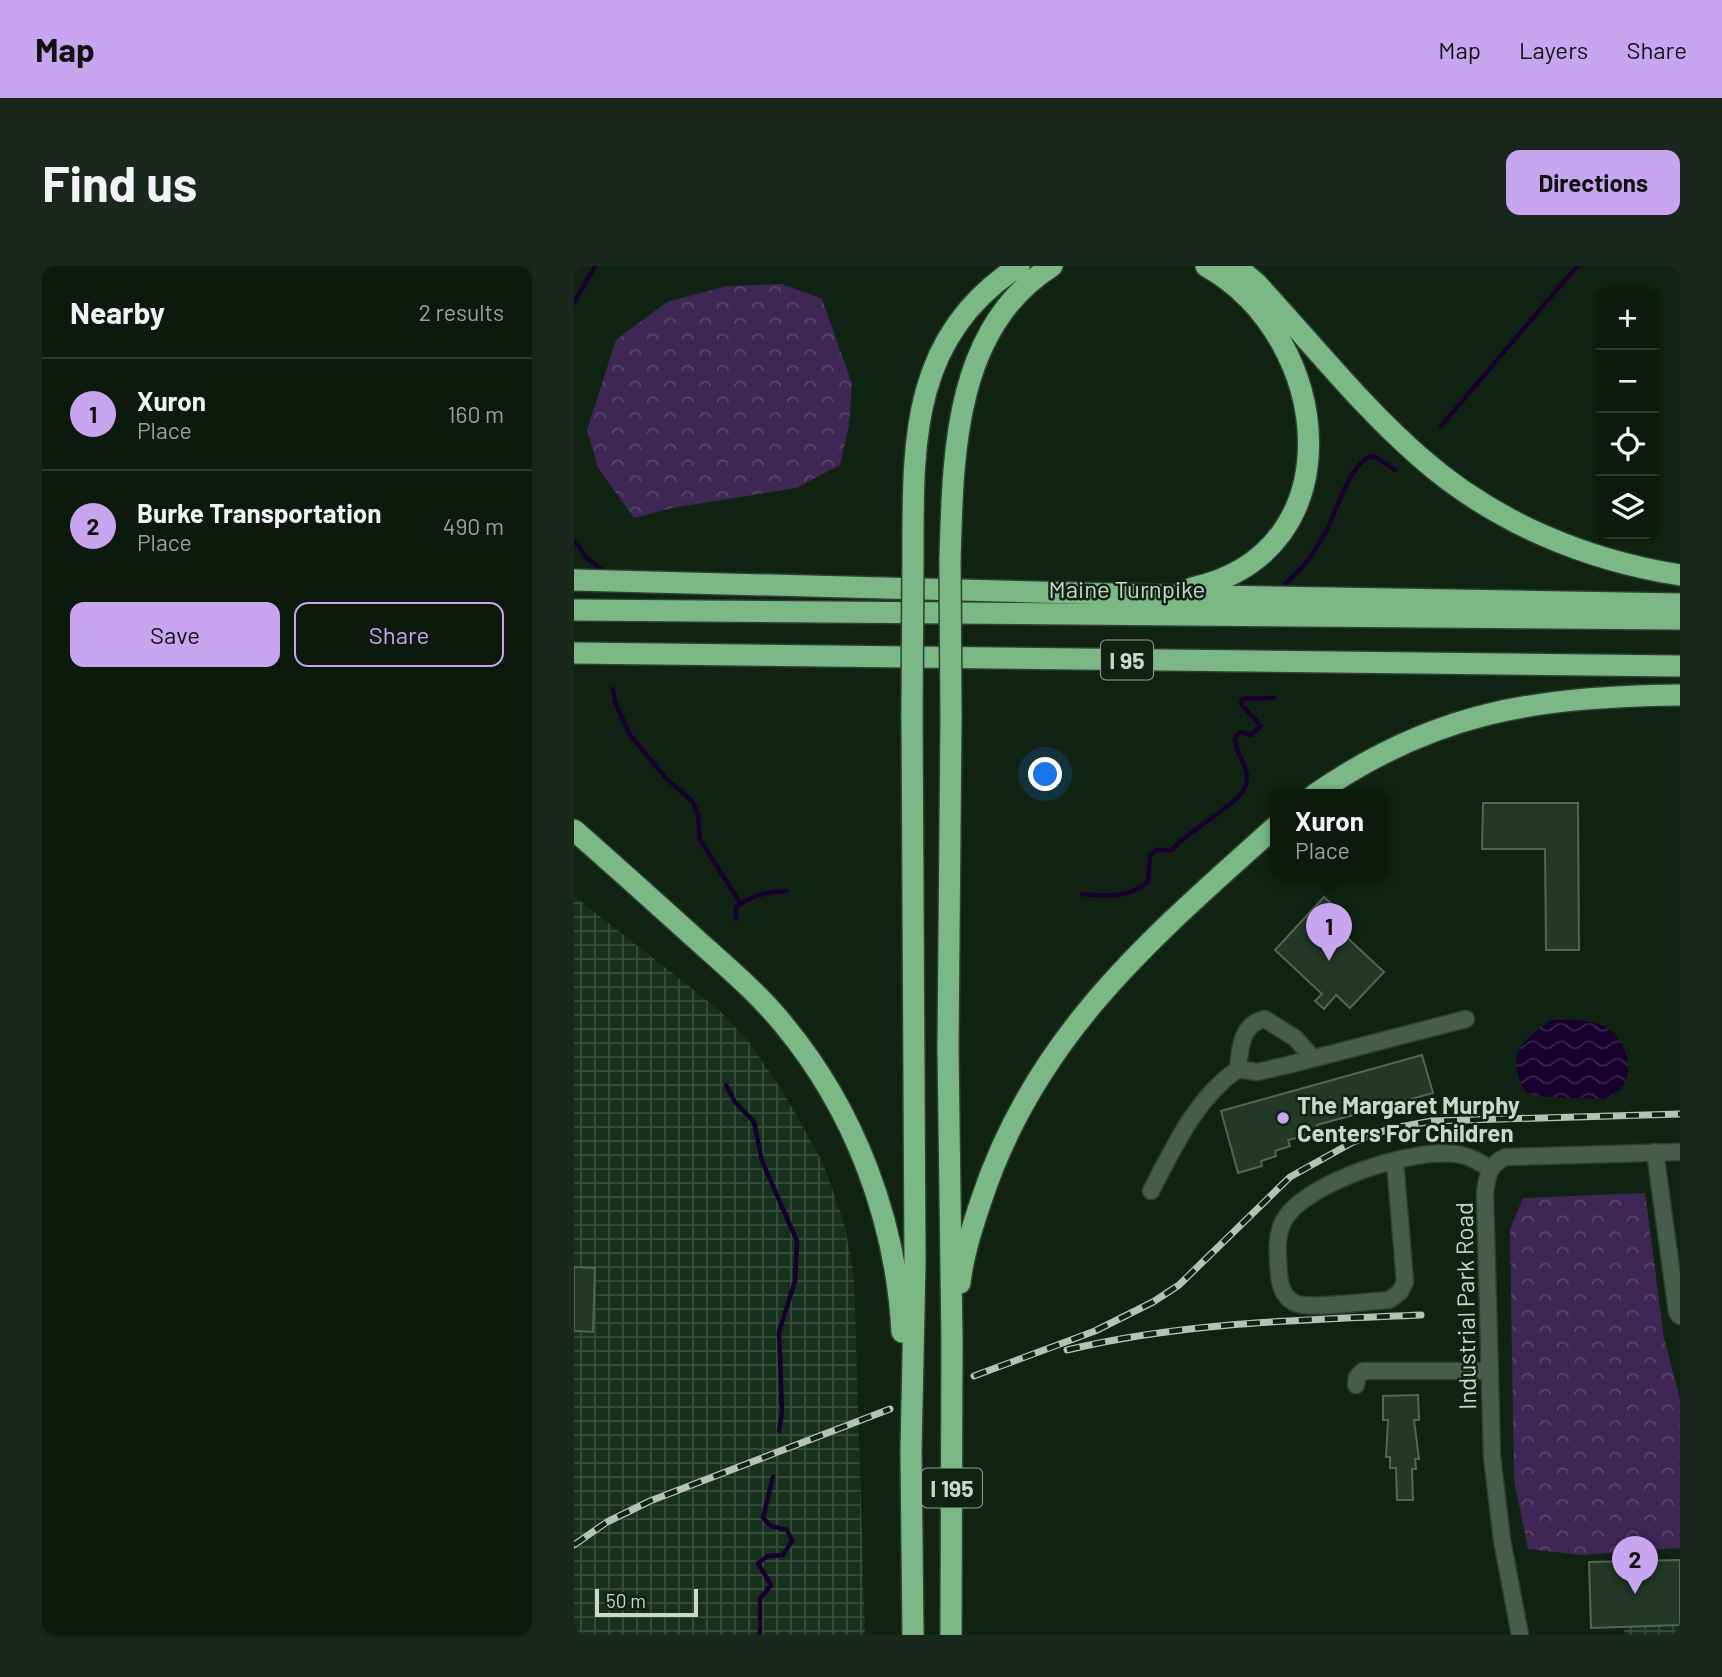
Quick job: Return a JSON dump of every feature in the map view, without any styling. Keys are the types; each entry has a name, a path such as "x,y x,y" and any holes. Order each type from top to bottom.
{"highway":[{"path":"911,1451 915,1262 913,461 917,425 929,378 967,313 986,291 1019,266"},
{"path":"952,1341 948,1048 950,560 955,444 972,374 985,344 1010,303 1052,266"},
{"path":"1154,596 1217,582 1257,558 1289,518 1300,495 1306,466 1308,433 1305,402 1286,347 1271,323 1248,296 1206,266"},
{"path":"1236,266 1256,283 1401,440 1474,499 1565,545 1613,561 1680,575"},
{"path":"574,580 1154,596 1680,604"},
{"name":"Maine Turnpike","path":"574,610 1680,619"},
{"name":"I 95","path":"574,653 1680,666"},
{"path":"1324,789 1391,748 1465,719 1521,705 1562,700 1600,696 1680,695"},
{"path":"574,830 764,1002 821,1076 848,1124 872,1181 891,1248 902,1327 911,1451"},
{"path":"952,1341 962,1268 990,1173 1014,1119 1045,1065 1077,1020 1118,974 1270,832"},
{"name":"I 195","path":"951,1635 952,1341"},
{"name":"I 195","path":"911,1451 913,1635"}],"street":[{"path":"1238,1069 1257,1072 1465,1018"},
{"path":"1151,1191 1194,1114 1224,1079 1238,1069 1246,1030 1255,1021 1265,1019 1294,1038 1313,1058"},
{"path":"1655,1152 1670,1240 1680,1332"},
{"name":"Industrial Park Road","path":"1520,1635 1496,1498 1489,1371 1485,1193 1490,1169 1498,1160 1517,1156 1680,1152"},
{"path":"1395,1161 1405,1282 1400,1293 1389,1300 1310,1304 1298,1304 1285,1296 1279,1282 1277,1238 1293,1209 1340,1178 1373,1164 1395,1161 1459,1154 1490,1169"},
{"path":"1356,1385 1356,1377 1363,1371 1489,1371"}],"shaded area":[{"path":"574,896 719,1010 748,1041 783,1092 822,1161 844,1222 854,1277 865,1635 574,1635"},
{"path":"1680,1625 1680,1635 1624,1635 1624,1627"}],"green space":[{"path":"782,284 822,299 852,384 849,425 840,465 796,488 672,508 634,518 598,468 587,430 616,340 667,302 726,286"},
{"path":"1645,1193 1664,1338 1680,1399 1680,1548 1581,1555 1528,1549 1514,1479 1510,1229 1523,1198"}],"water":[{"path":"1551,1020 1592,1022 1605,1027 1617,1037 1628,1060 1627,1077 1621,1088 1608,1099 1544,1097 1526,1093 1516,1059 1523,1043"}],"building":[{"path":"1483,803 1578,803 1579,950 1546,950 1545,849 1482,849"},
{"path":"1324,897 1348,919 1338,929 1384,972 1350,1008 1336,995 1324,1009 1315,1001 1322,994 1275,950"},
{"name":"The Margaret Murphy Centers For Children","path":"1422,1055 1433,1093 1317,1125 1319,1132 1288,1140 1290,1146 1275,1151 1276,1156 1261,1161 1262,1166 1238,1173 1221,1111"},
{"path":"574,1267 595,1268 593,1332 574,1331"},
{"path":"1418,1395 1419,1420 1414,1420 1419,1459 1415,1459 1416,1469 1412,1469 1413,1500 1397,1500 1396,1468 1390,1468 1390,1457 1386,1457 1388,1420 1383,1420 1383,1396"},
{"path":"1680,1560 1680,1625 1591,1628 1589,1562"}],"waterway":[{"path":"574,303 595,266"},
{"path":"1441,426 1577,266"},
{"path":"1285,584 1317,547 1357,467 1374,456 1395,470"},
{"path":"574,540 587,558 601,569"},
{"path":"613,689 615,702 630,735 665,777 693,802 698,815 700,840 741,904"},
{"path":"1082,894 1124,894 1148,882 1150,855 1156,850 1172,850 1242,792 1247,778 1235,737 1241,732 1251,735 1261,726 1241,704 1242,699 1274,698"},
{"path":"736,919 736,907 748,900 766,893 787,891"},
{"path":"726,1085 735,1102 754,1122 762,1161 797,1241 795,1281 779,1332 782,1411 779,1431"},
{"path":"760,1635 760,1599 771,1585 758,1563 768,1556 783,1555 792,1541 787,1530 771,1526 763,1518 773,1477"}],"railway":[{"path":"974,1376 1095,1331 1153,1302 1179,1285 1290,1177 1353,1142 1389,1129 1432,1121 1680,1114"},
{"path":"1067,1350 1155,1333 1199,1328 1421,1315"},
{"path":"574,1545 607,1522 650,1501 890,1409"}],"place":[{"name":"Xuron","path":"1329,961"},
{"name":"The Margaret Murphy Centers For Children","path":"1283,1118"},
{"name":"Burke Transportation","path":"1635,1594"}]}
